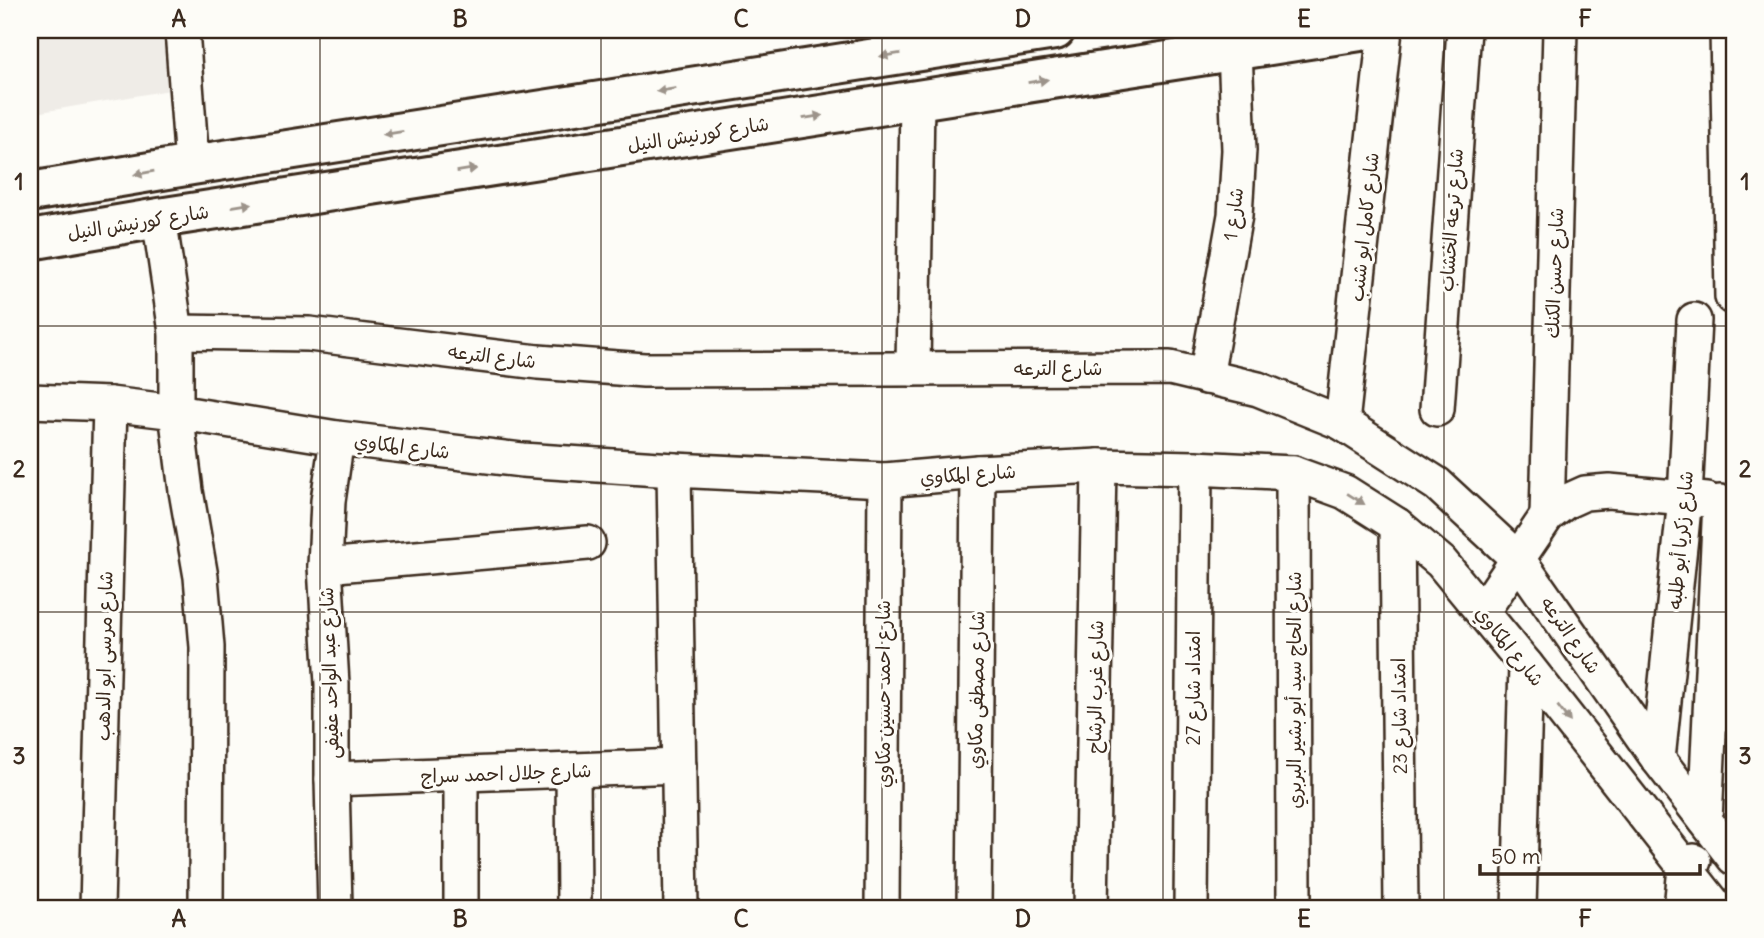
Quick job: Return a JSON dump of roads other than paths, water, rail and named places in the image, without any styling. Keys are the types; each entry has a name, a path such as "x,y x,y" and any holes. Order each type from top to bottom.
{"highway":[{"path":"30,192 994,34 1055,30"},
{"name":"شارع كورنيش النيل","path":"30,240 1367,30"}],"street":[{"path":"181,30 192,165"},
{"name":"شارع كامل ابو شنب","path":"1342,424 1385,30"},
{"name":"شارع ترعه الخشاب","path":"1437,410 1464,30"},
{"name":"شارع حسن الكنك","path":"1547,516 1560,30"},
{"path":"1727,30 1732,297"},
{"name":"شارع 1","path":"1206,377 1235,215 1239,150 1235,50"},
{"path":"913,369 917,100"},
{"path":"159,218 176,332 176,412 201,577 208,647 205,908"},
{"name":"شارع زكريا أبو طلبه","path":"1658,759 1685,498 1694,320"},
{"name":"شارع الترعه","path":"176,332 309,334 538,362 645,370 1170,368 1258,389 1342,424 1437,484 1518,559 1658,759 1720,840"},
{"name":"شارع المكاوي","path":"30,401 110,404 337,438 522,460 674,470 885,480 978,472 1099,467 1195,467 1293,472 1345,492 1397,525 1441,562 1717,908"},
{"name":"شارع مرسى ابو الدهب","path":"97,908 110,404"},
{"name":"شارع عبد الواحد عفيفى","path":"335,908 331,656 325,566 328,501 337,438"},
{"name":"شارع غرب الرشاح","path":"1091,908 1099,467"},
{"name":"امتداد شارع 27","path":"1191,908 1195,467"},
{"path":"674,470 681,908"},
{"name":"شارع مصطفى مكاوي","path":"974,908 978,472"},
{"name":"شارع الحاج سيد أبو بشير البربري","path":"1293,472 1294,908"},
{"name":"شارع احمد حسين مكاوي","path":"882,908 885,480"},
{"path":"1482,612 1547,516 1565,502 1585,493 1609,491 1727,502 1720,840 1685,868 1681,908"},
{"name":"امتداد شارع 23","path":"1397,525 1401,908"},
{"path":"325,566 589,543"},
{"path":"1519,908 1525,665"},
{"name":"شارع جلال احمد سراج","path":"332,779 679,766"},
{"path":"573,770 574,908"},
{"path":"461,774 461,908"}]}
